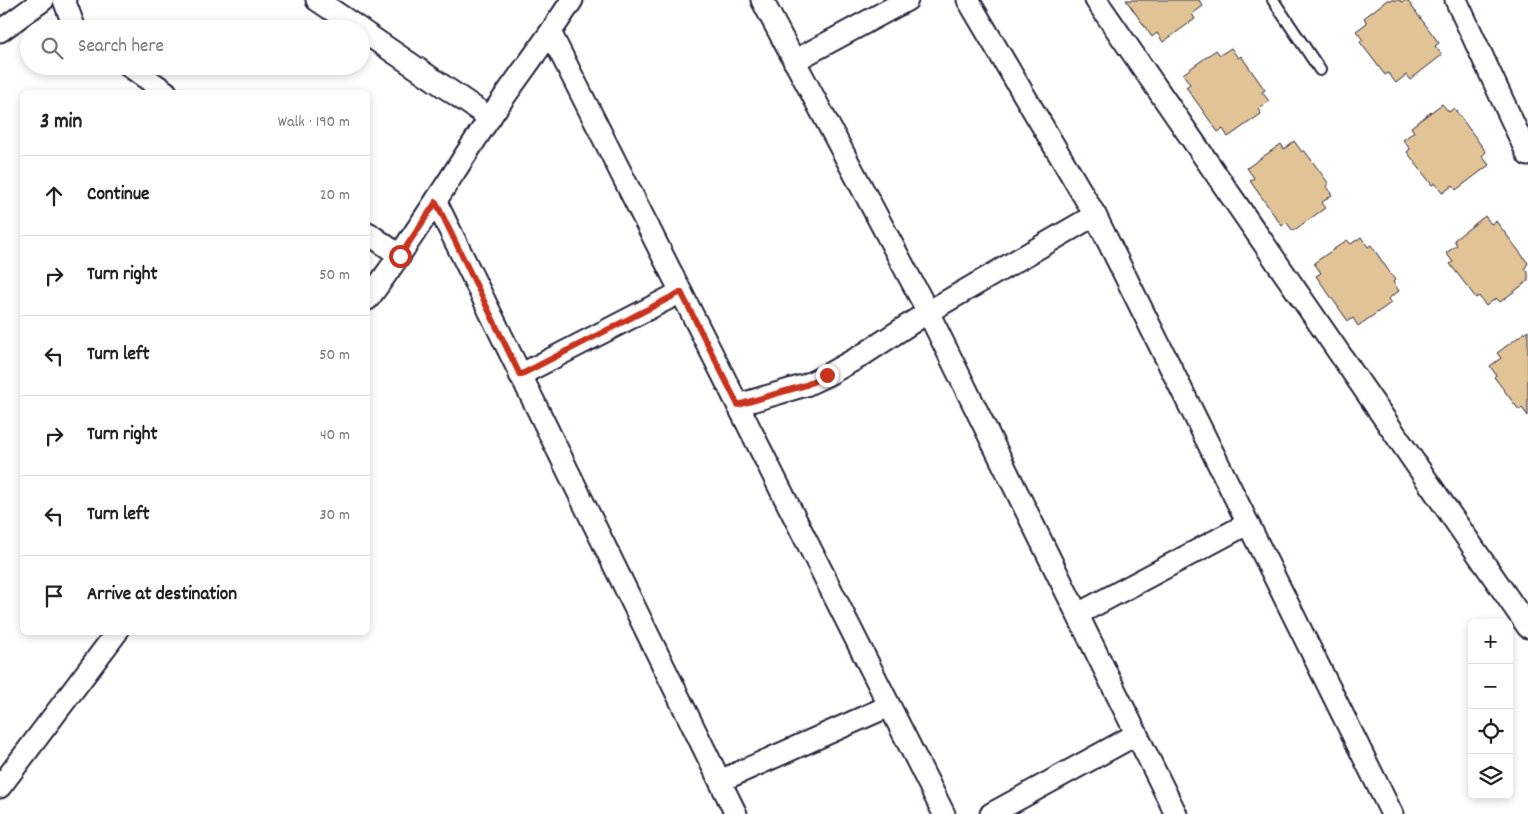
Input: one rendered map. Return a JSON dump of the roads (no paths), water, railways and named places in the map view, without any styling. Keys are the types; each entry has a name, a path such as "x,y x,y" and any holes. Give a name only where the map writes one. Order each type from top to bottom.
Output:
{"street":[{"path":"0,31 43,0"},
{"path":"64,0 72,20"},
{"path":"318,0 347,20"},
{"path":"370,296 400,256 490,118 551,34 572,0"},
{"path":"762,0 928,312 1176,814"},
{"path":"794,61 907,0"},
{"path":"968,0 1095,215 1392,814"},
{"path":"1096,0 1528,627"},
{"path":"1456,0 1528,156"},
{"path":"551,34 944,814"},
{"path":"370,36 490,118"},
{"path":"142,75 163,90"},
{"path":"436,202 736,814"},
{"path":"738,405 806,385 827,375 861,356 928,312 1095,215"},
{"path":"370,235 400,256"},
{"path":"520,375 681,292"},
{"path":"1078,614 1247,524"},
{"path":"0,787 115,635"},
{"path":"720,781 889,706"},
{"path":"991,814 1136,734"}],"lane":[{"path":"1273,0 1320,70"}]}
